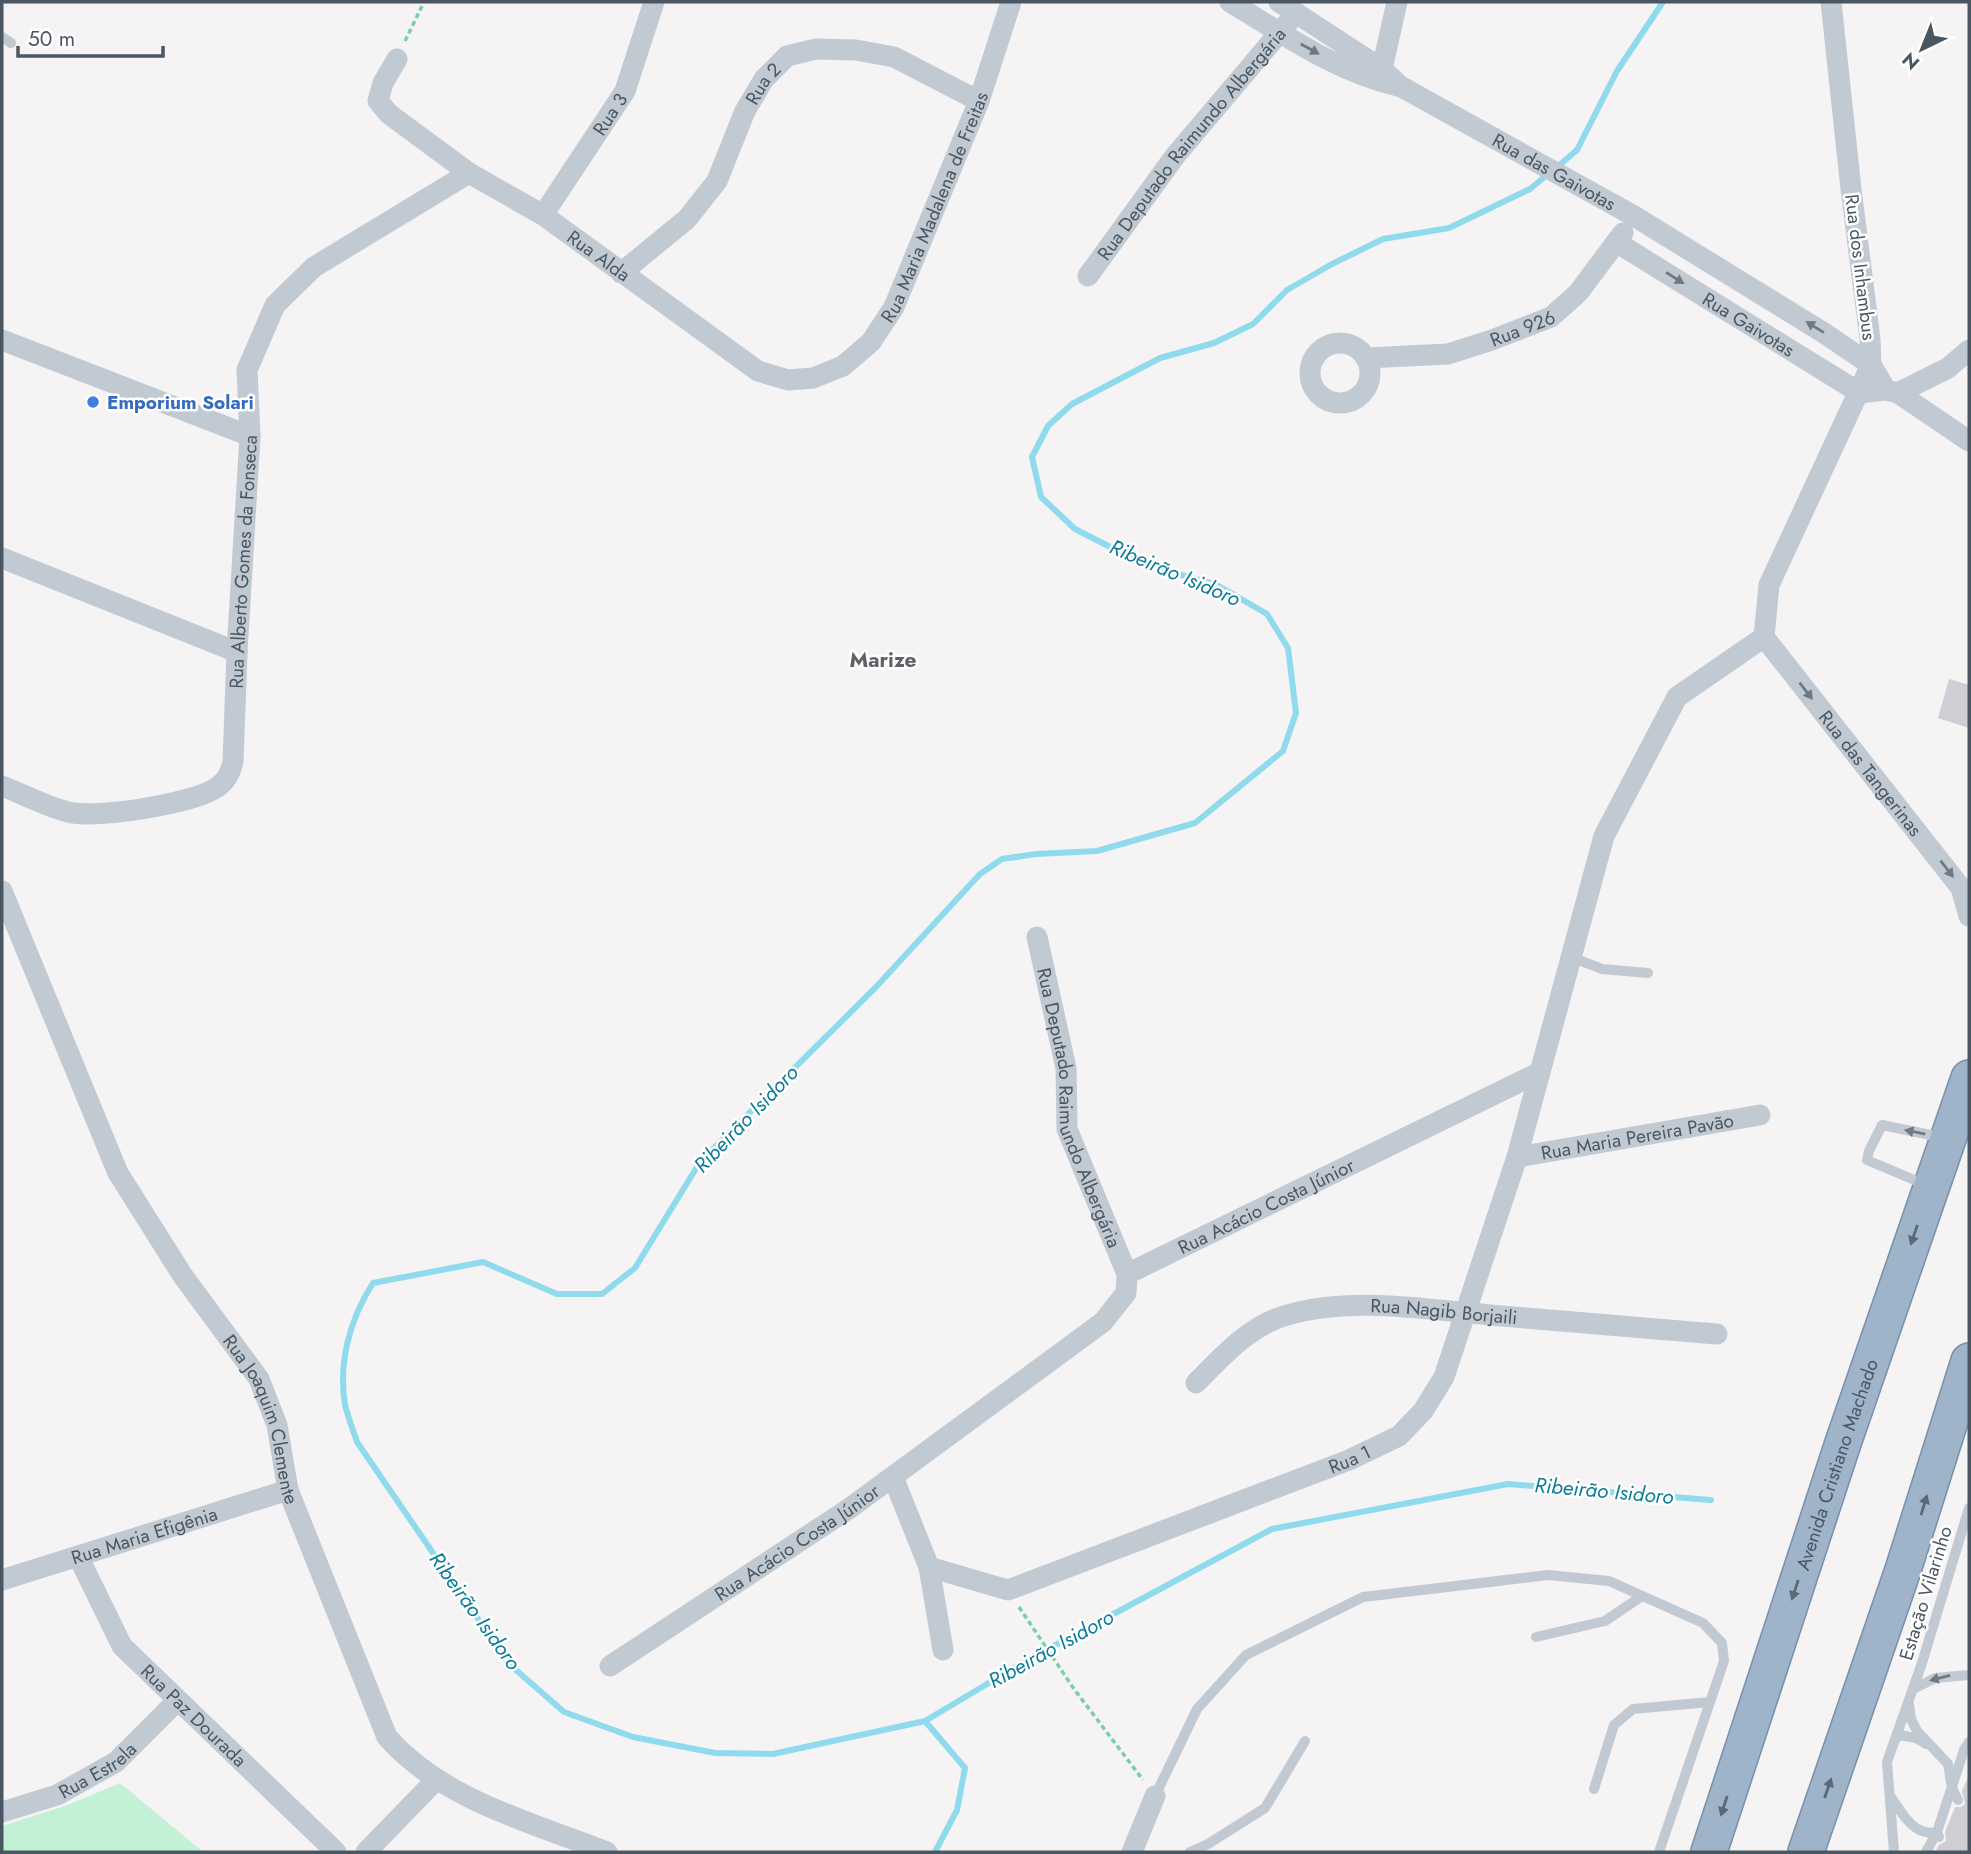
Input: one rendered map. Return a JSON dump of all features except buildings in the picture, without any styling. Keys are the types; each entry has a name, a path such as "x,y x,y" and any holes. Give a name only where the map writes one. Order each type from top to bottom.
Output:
{"highway":[{"name":"Avenida Cristiano Machado","path":"1709,1852 1843,1443 1969,1076"},
{"path":"1806,1852 1903,1570 1969,1361"}],"street":[{"name":"Rua 3","path":"543,215 625,91 654,2"},
{"name":"Rua Maria Madalena de Freitas","path":"813,378 843,366 871,342 894,307 979,100 1011,2"},
{"path":"1230,2 1343,67 1380,75"},
{"path":"1380,75 1397,2"},
{"name":"Rua dos Inhambus","path":"1764,637 1769,585 1871,365 1831,2"},
{"path":"1288,7 1380,75"},
{"name":"Rua Deputado Raimundo Albergária","path":"1088,276 1175,156 1279,31 1288,7"},
{"name":"Rua 2","path":"621,272 687,219 717,181 751,100 764,79 787,56 816,49 856,50 894,57 979,100"},
{"name":"Rua Alda","path":"397,59 383,83 378,101 389,114 470,173 543,215 758,371 788,380 813,378"},
{"name":"Rua das Gaivotas","path":"1380,75 1634,216"},
{"name":"Rua Alberto Gomes da Fonseca","path":"2,786 69,812 116,812 184,800 215,789 229,777 233,762 250,436 247,370 275,305 314,267 470,173"},
{"name":"Rua Gaivotas","path":"1634,216 1824,333 1871,365 1892,391 1969,441"},
{"name":"Rua 926","path":"1366,359 1448,354 1551,317 1578,293 1634,216"},
{"name":"Rua Gaivotas","path":"1616,242 1860,393"},
{"path":"2,340 250,436"},
{"path":"1860,393 1892,391 1948,368 1969,350"},
{"path":"2,558 237,652"},
{"path":"1540,1072 1604,836 1677,697 1764,637"},
{"name":"Rua das Tangerinas","path":"1764,637 1961,888 1969,916"},
{"name":"Rua Joaquim Clemente","path":"2,891 118,1173 183,1276 259,1378 277,1424 288,1490 387,1737 405,1757 436,1780 472,1800 607,1852"},
{"name":"Rua Deputado Raimundo Albergária","path":"1037,937 1066,1068 1067,1129 1127,1274"},
{"name":"Rua Acácio Costa Júnior","path":"610,1666 850,1508 1103,1322 1126,1293 1127,1274 1540,1072"},
{"name":"Rua 1","path":"929,1567 1008,1590 1362,1454 1399,1436 1423,1410 1444,1377 1517,1157 1540,1072"},
{"name":"Rua Maria Pereira Pavão","path":"1517,1157 1760,1115"},
{"name":"Rua Nagib Borjaili","path":"1196,1383 1255,1329 1283,1316 1321,1308 1379,1305 1717,1334"},
{"path":"893,1477 929,1567 943,1650"},
{"name":"Rua Maria Efigênia","path":"2,1580 288,1490"},
{"name":"Rua Paz Dourada","path":"79,1556 122,1646 336,1852"},
{"name":"Rua Estrela","path":"2,1812 57,1796 116,1762 177,1700"},
{"path":"366,1852 436,1780"},
{"path":"1132,1852 1155,1796"}],"lane":[{"path":"1571,957 1602,970 1648,973"},
{"path":"1931,1187 1867,1160 1869,1151 1882,1125 1948,1139"},
{"name":"Estação Vilarinho","path":"1894,1852 1887,1762 1922,1663 1969,1508"},
{"path":"1155,1796 1197,1709 1246,1655 1363,1597 1548,1575 1609,1581 1703,1623 1722,1643 1724,1661 1659,1852"},
{"path":"1536,1637 1605,1620 1642,1596"},
{"name":"Estação Vilarinho","path":"1913,1689 1936,1678 1969,1675"},
{"path":"1908,1701 1917,1731 1948,1763 1952,1788 1958,1800"},
{"path":"1594,1789 1614,1725 1633,1709 1710,1702"},
{"path":"1894,1741 1899,1735 1916,1738 1931,1747"},
{"path":"1190,1852 1208,1844 1265,1808 1305,1741"},
{"path":"1926,1852 1938,1836 1964,1750 1969,1742"},
{"path":"1890,1795 1912,1825 1938,1836"}],"path":[{"path":"397,59 424,2"},
{"path":"1017,1603 1074,1689 1155,1796"}],"green space":[{"path":"120,1783 202,1851 2,1852 2,1826 68,1805"}],"waterway":[{"name":"Ribeirão Isidoro","path":"1557,167 1577,150 1617,71 1663,2"},
{"name":"Ribeirão Isidoro","path":"1548,174 1530,189 1449,228 1383,239 1287,290 1253,324 1214,343 1160,358 1072,404 1048,426 1032,457 1041,497 1075,529 1124,554 1167,571 1217,585 1267,614 1288,648 1296,713 1283,751 1195,823 1097,851 1036,854 1002,859 980,874 876,987 700,1162 635,1268 602,1294 557,1294 483,1262 373,1283 352,1326 345,1357 343,1389 345,1405 357,1442 509,1664 564,1712 633,1737 715,1753 773,1754 925,1721 1024,1662 1272,1529 1508,1484 1711,1500"},
{"path":"925,1721 965,1768 957,1810 935,1852"}],"place":[{"name":"Emporium Solari","path":"93,402"}],"district":[{"name":"Marize","path":"883,660"}]}
